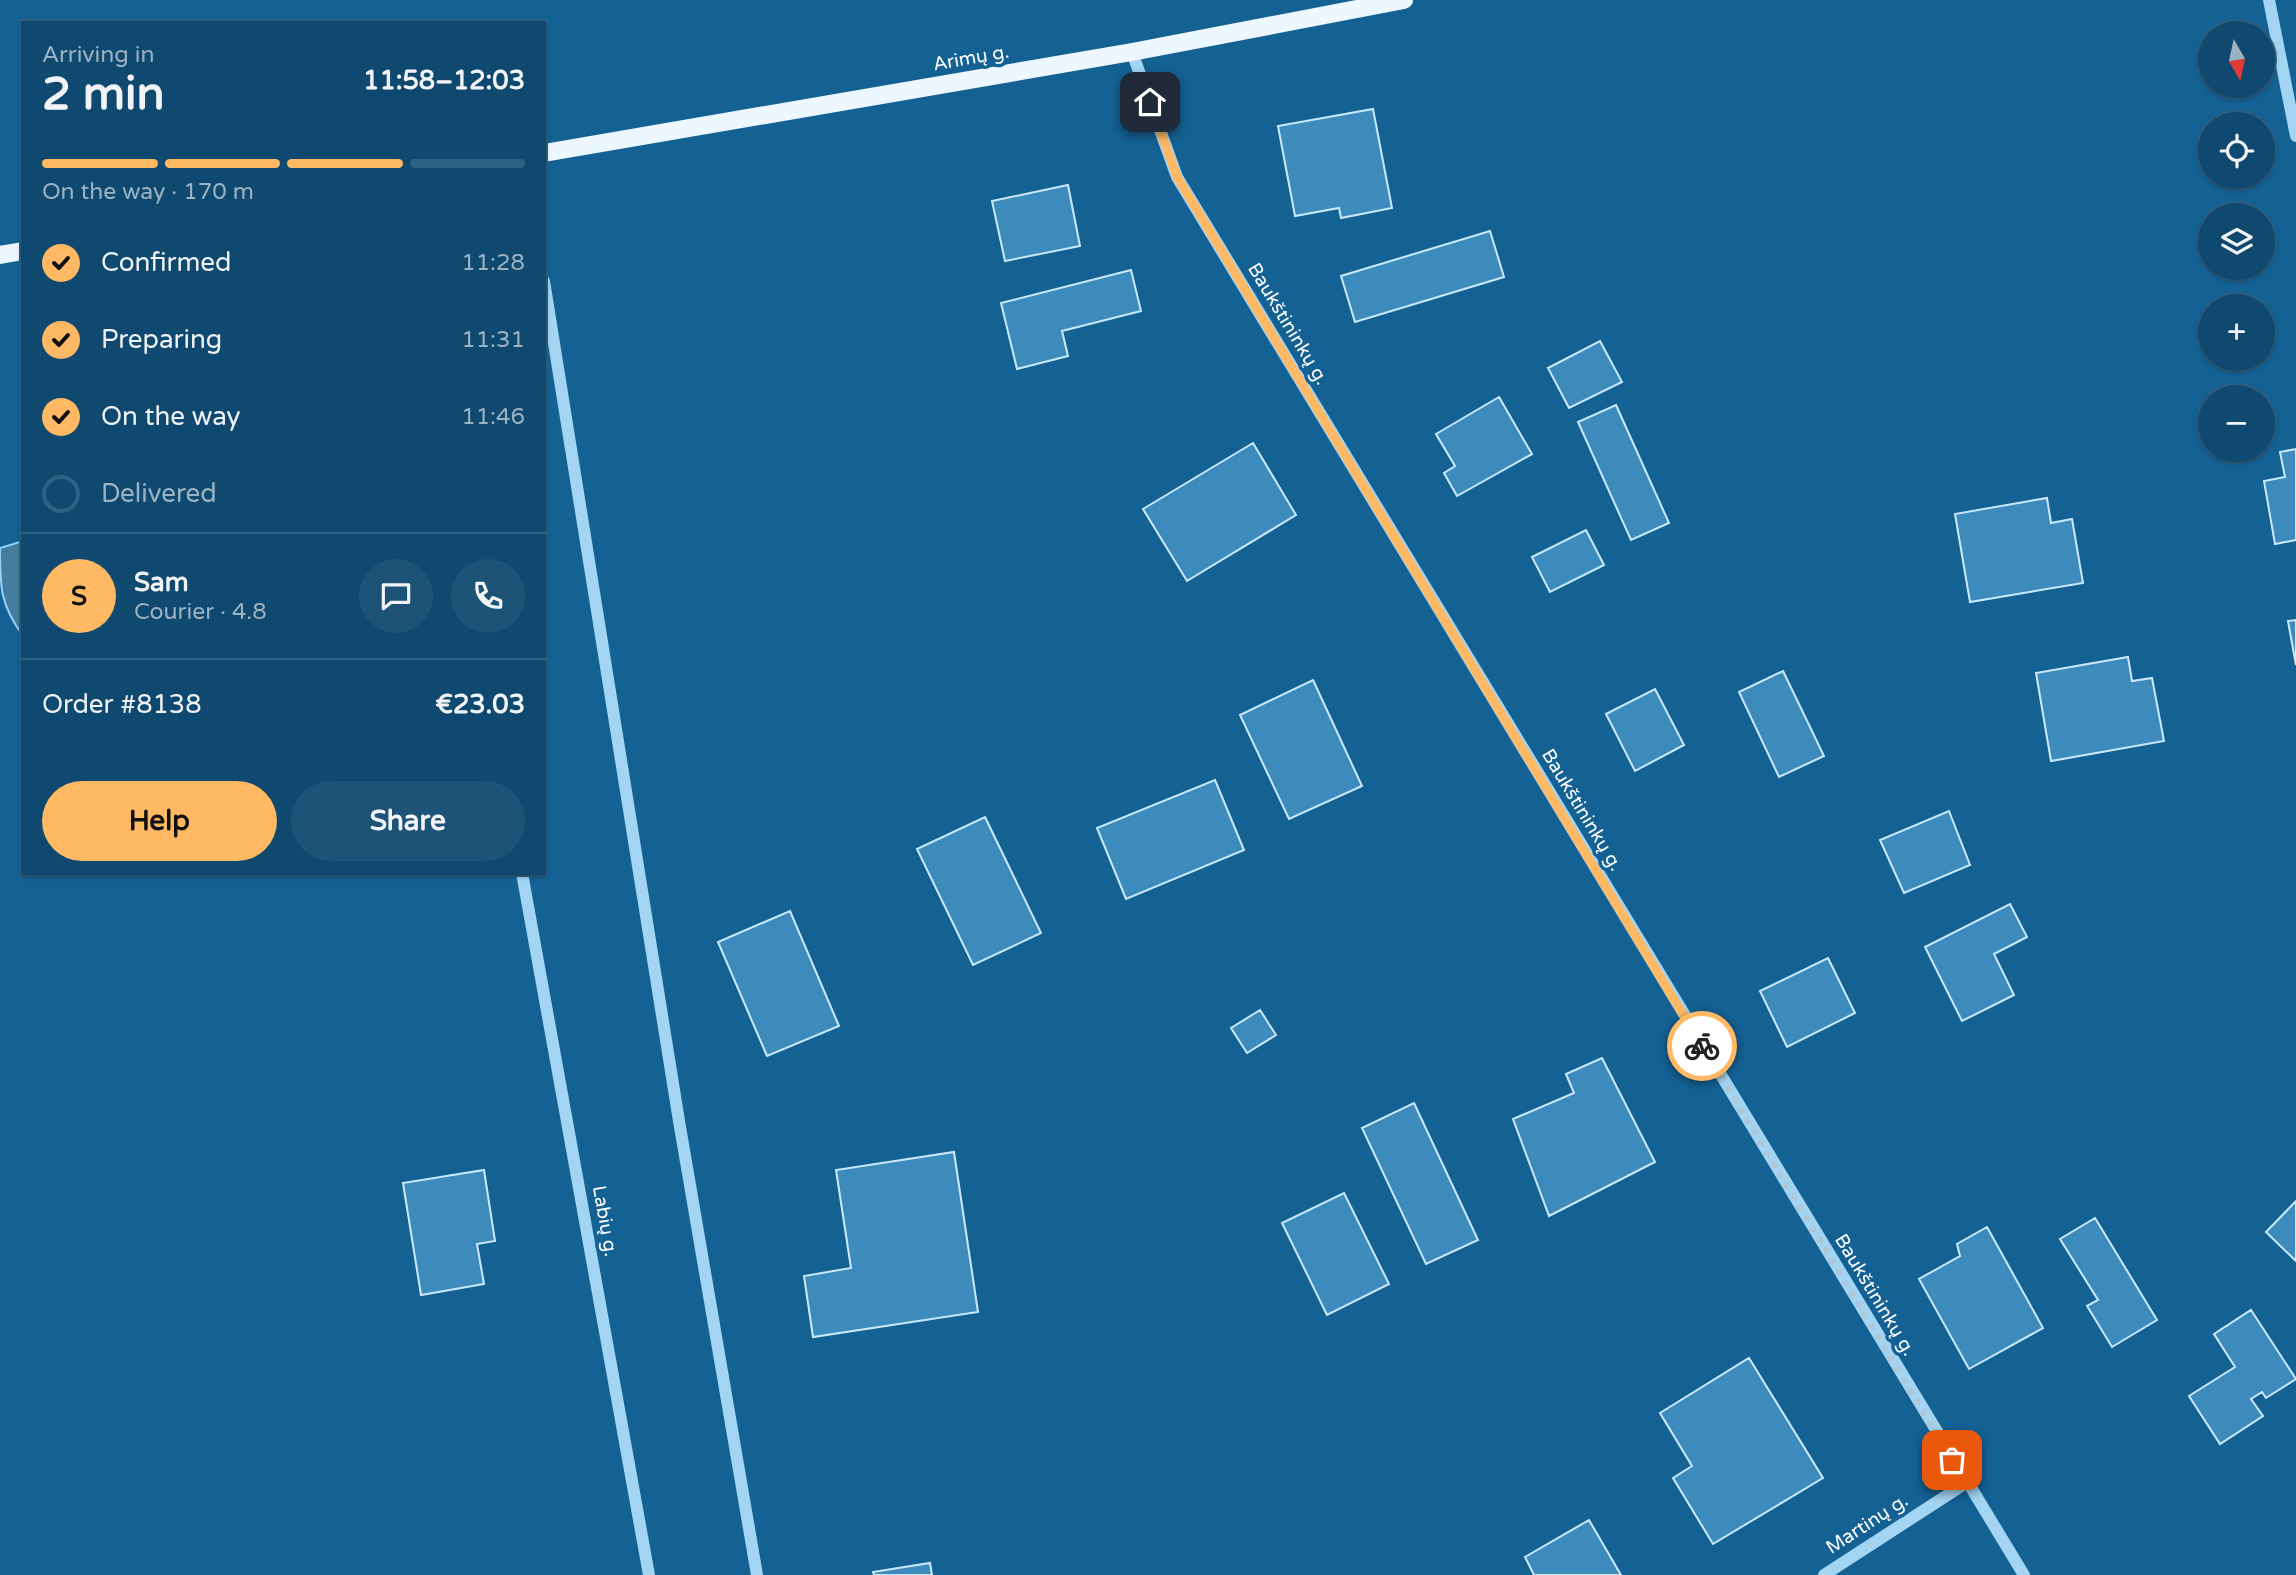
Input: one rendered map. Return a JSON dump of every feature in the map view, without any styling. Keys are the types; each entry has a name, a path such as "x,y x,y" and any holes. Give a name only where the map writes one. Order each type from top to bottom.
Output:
{"main road":[{"name":"Arimų g.","path":"546,153 1132,52 1405,0"},
{"path":"0,255 21,251"}],"street":[{"path":"2269,0 2296,136"},
{"name":"Baukštininkų g.","path":"1132,52 1177,177 2024,1575"},
{"path":"546,293 677,1107 757,1575"},
{"name":"Labių g.","path":"522,875 649,1575"},
{"name":"Martinų g.","path":"1824,1575 1966,1483"}],"water":[{"path":"21,542 21,633 3,595 0,548"}],"building":[{"path":"1373,109 1392,208 1341,218 1339,208 1295,216 1278,126"},
{"path":"1068,185 1080,246 1005,261 992,201"},
{"path":"1490,231 1504,277 1355,322 1341,276"},
{"path":"1131,270 1141,311 1062,331 1068,356 1017,369 1001,303"},
{"path":"1600,341 1622,382 1569,408 1548,368"},
{"path":"1499,397 1532,454 1457,496 1444,473 1455,466 1436,434"},
{"path":"1616,405 1669,523 1631,540 1578,422"},
{"path":"1253,443 1296,515 1187,581 1143,509"},
{"path":"2296,449 2296,540 2275,544 2264,481 2285,477 2280,452"},
{"path":"2047,498 2051,523 2072,519 2083,583 1970,602 1955,514"},
{"path":"1586,530 1604,565 1550,592 1532,557"},
{"path":"2296,620 2296,665 2288,621"},
{"path":"2128,657 2132,681 2152,678 2164,741 2051,761 2036,673"},
{"path":"1783,671 1824,756 1779,777 1739,692"},
{"path":"1313,680 1362,786 1289,819 1240,715"},
{"path":"1655,689 1684,745 1635,771 1606,714"},
{"path":"1215,780 1244,850 1126,899 1097,828"},
{"path":"1949,811 1970,865 1904,893 1880,840"},
{"path":"985,817 1041,933 973,965 917,849"},
{"path":"2010,904 2027,937 1994,954 2014,995 1962,1021 1925,947"},
{"path":"790,911 839,1026 767,1056 718,942"},
{"path":"1828,958 1855,1013 1787,1047 1760,991"},
{"path":"1260,1010 1276,1035 1247,1053 1231,1028"},
{"path":"1602,1058 1655,1162 1549,1216 1513,1119 1574,1093 1566,1074"},
{"path":"1414,1103 1478,1240 1426,1264 1362,1128"},
{"path":"954,1152 978,1312 813,1337 804,1276 851,1268 836,1170"},
{"path":"484,1170 495,1241 477,1244 484,1284 421,1295 403,1183"},
{"path":"1344,1193 1389,1284 1327,1315 1282,1223"},
{"path":"2296,1201 2296,1261 2266,1232"},
{"path":"2095,1218 2157,1320 2112,1347 2087,1306 2098,1300 2060,1239"},
{"path":"1987,1227 2043,1328 1969,1369 1919,1279 1960,1256 1957,1244"},
{"path":"2251,1310 2296,1379 2266,1398 2262,1392 2251,1399 2263,1416 2220,1444 2189,1396 2235,1367 2214,1334"},
{"path":"1749,1358 1823,1478 1713,1544 1673,1478 1692,1466 1660,1413"},
{"path":"1589,1520 1621,1575 1534,1575 1525,1557"},
{"path":"930,1563 932,1575 874,1575 873,1572"}],"way so far":[{"path":"1702,1046 1952,1460"}],"route":[{"path":"1150,102 1177,177 1702,1046"}]}
